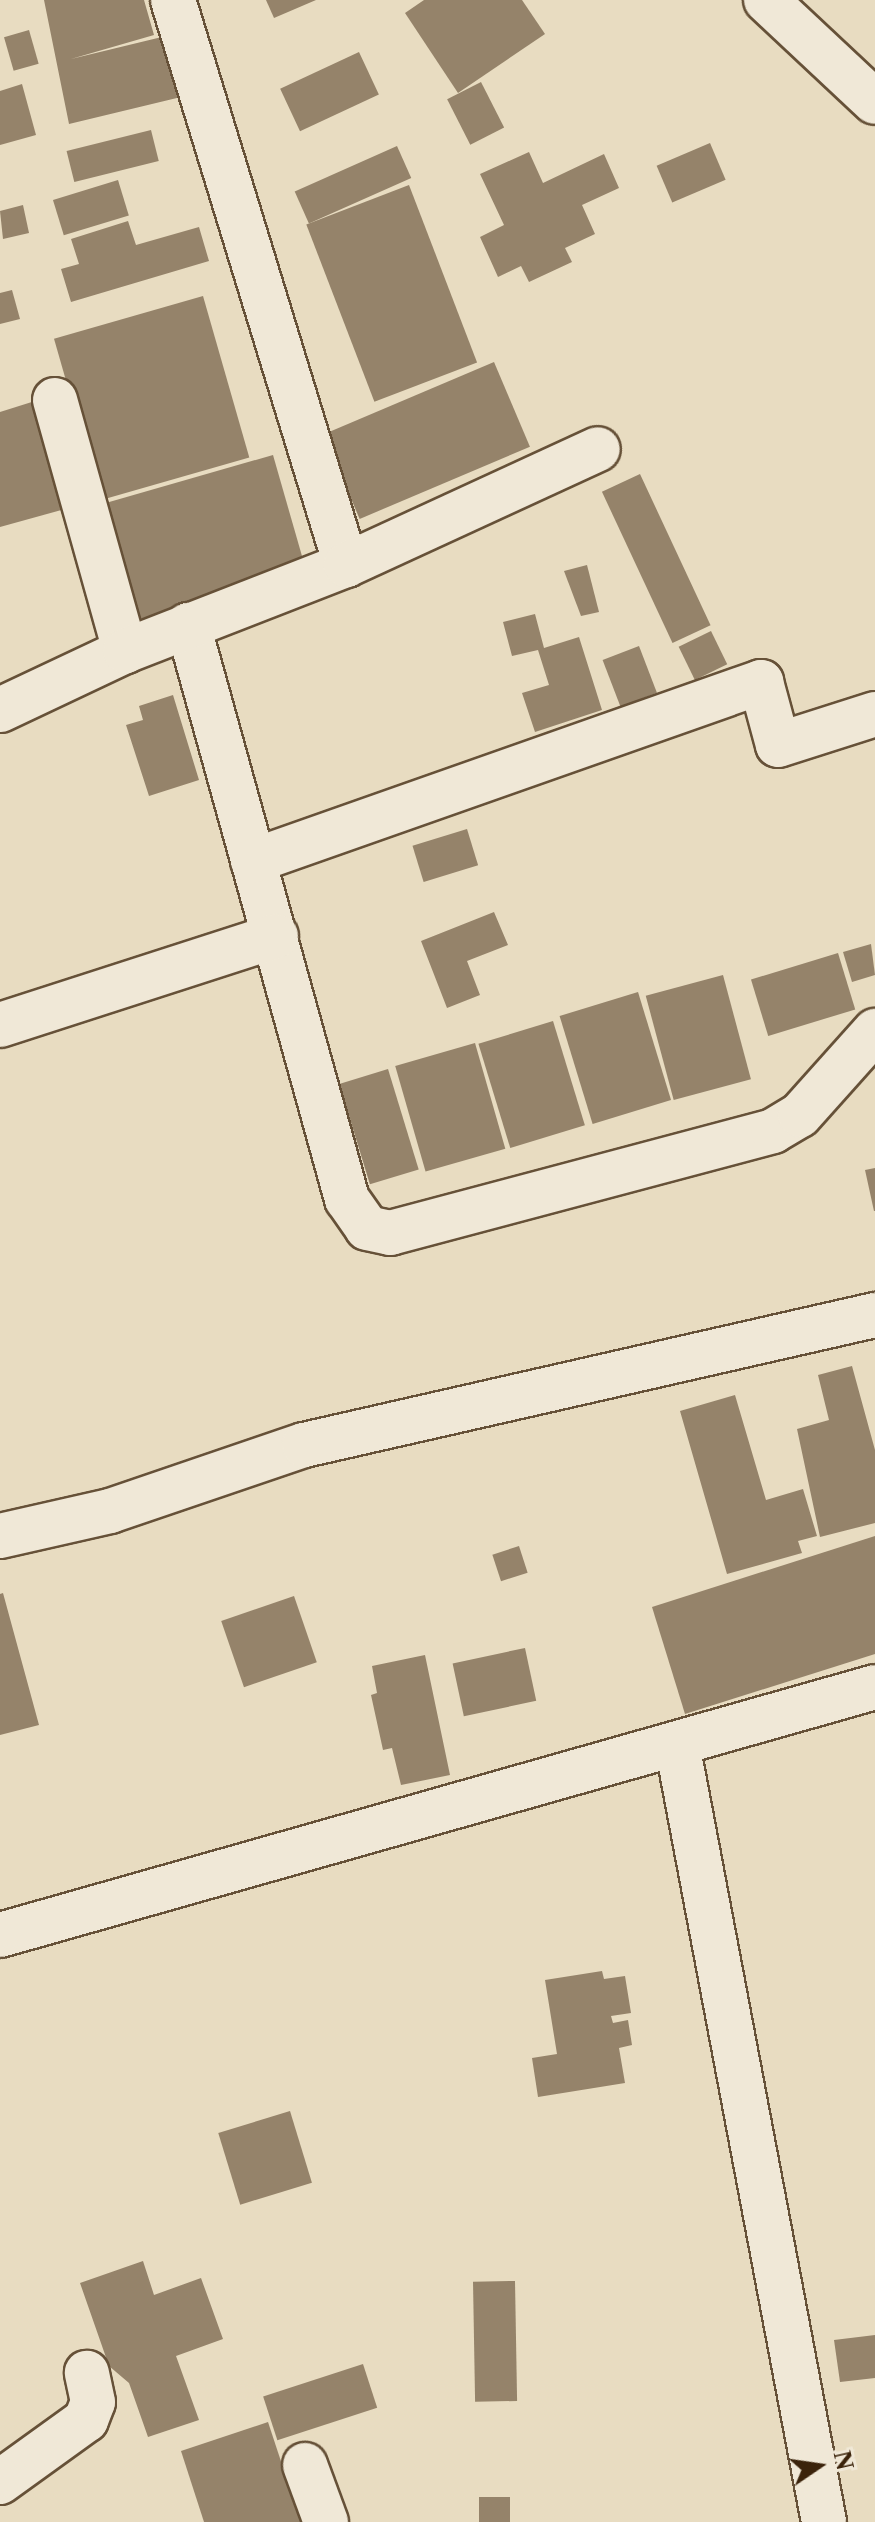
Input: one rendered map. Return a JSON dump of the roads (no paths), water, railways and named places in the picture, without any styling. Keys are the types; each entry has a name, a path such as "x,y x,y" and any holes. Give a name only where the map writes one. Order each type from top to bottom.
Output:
{"street":[{"path":"173,0 346,565"},
{"path":"766,0 875,102"},
{"path":"55,400 125,651"},
{"path":"0,710 125,651 346,565 598,449"},
{"path":"188,625 347,1199 376,1232 773,1131 800,1115 875,1031"},
{"path":"253,861 761,682 778,745 875,714"},
{"path":"0,1025 276,936"},
{"path":"0,1536 110,1511 304,1445 875,1315"},
{"path":"0,1935 875,1687"},
{"path":"677,1744 824,2522"},
{"path":"0,2482 86,2420 93,2402 87,2373"},
{"path":"305,2465 326,2522"}]}
